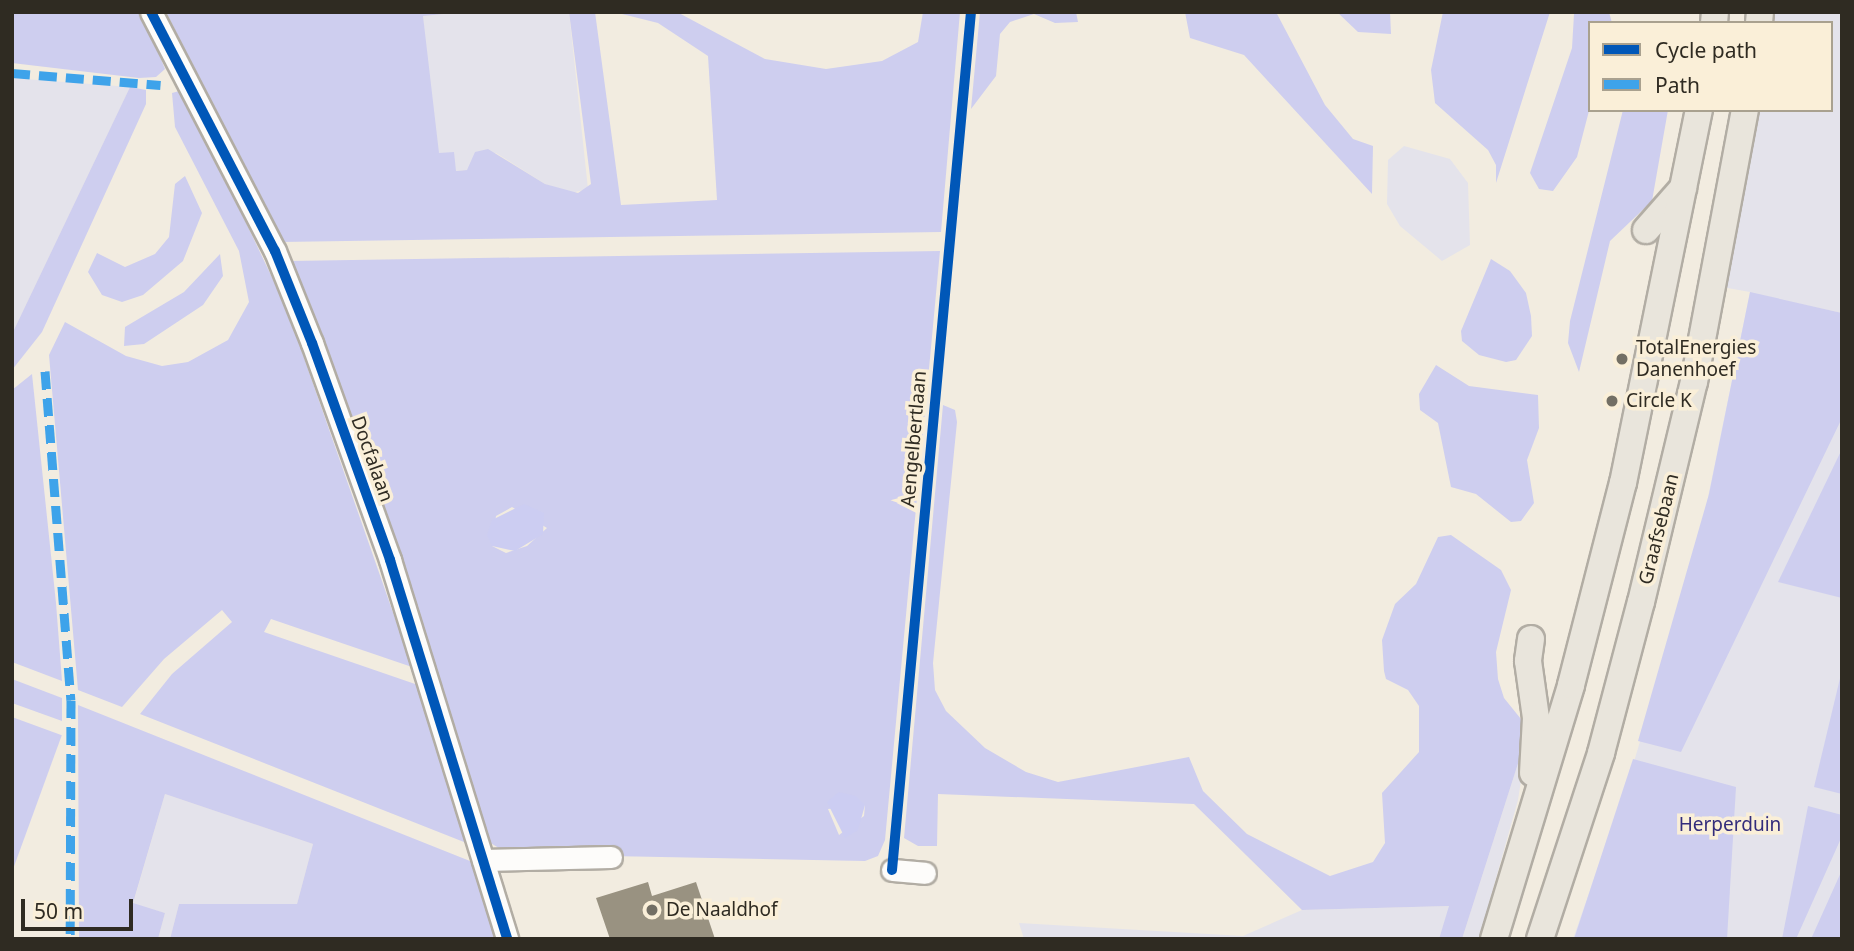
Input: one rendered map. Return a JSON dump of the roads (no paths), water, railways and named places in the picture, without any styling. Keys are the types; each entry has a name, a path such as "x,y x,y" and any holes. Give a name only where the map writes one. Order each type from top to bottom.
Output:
{"main road":[{"path":"1494,939 1523,851 1623,483 1688,181 1699,112"},
{"name":"Graafsebaan","path":"1540,939 1601,753 1642,602 1694,382 1745,112"},
{"path":"1646,230 1688,181"},
{"path":"1523,851 1536,748 1531,639"}],"street":[{"name":"Docfalaan","path":"151,12 275,251 312,343 390,560 507,939"},
{"path":"483,860 611,857"},
{"path":"891,870 925,873"}],"place":[{"name":"TotalEnergies Danenhoef","path":"1622,359"},
{"name":"Circle K","path":"1612,401"},
{"name":"De Naaldhof","path":"652,910"}],"park label":[{"name":"Herperduin","path":"1730,825"}]}
